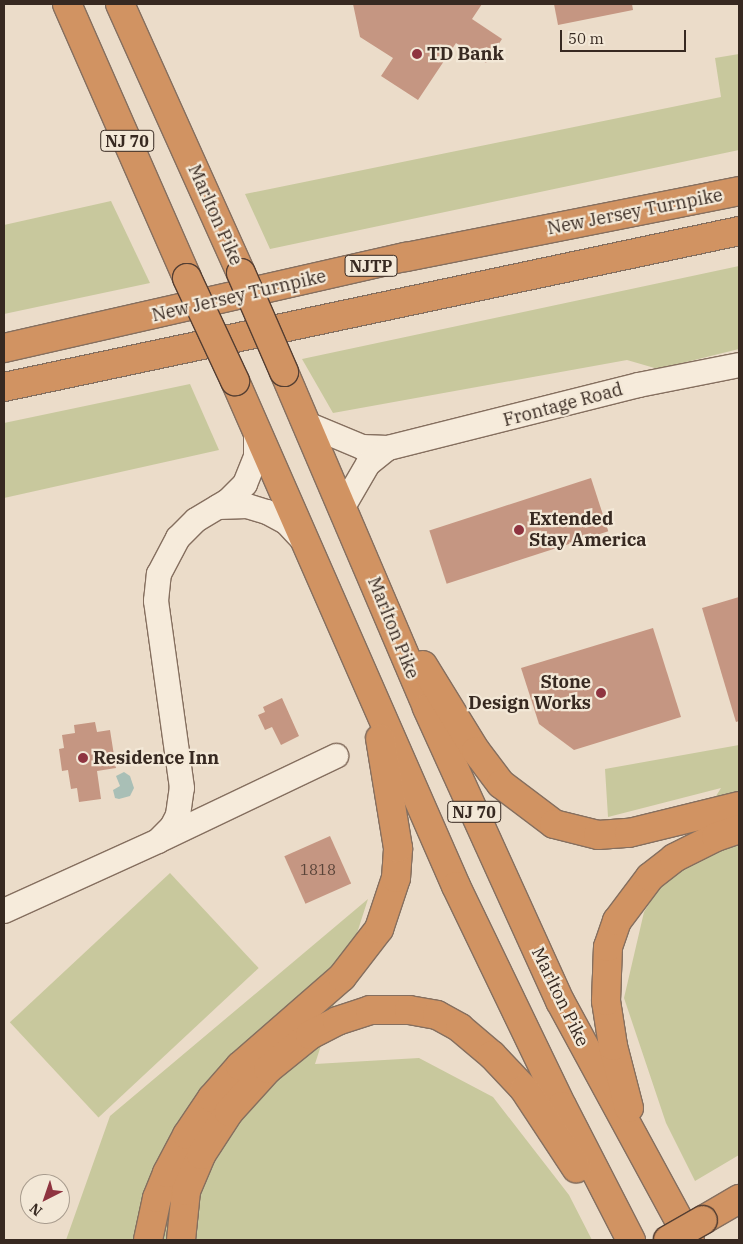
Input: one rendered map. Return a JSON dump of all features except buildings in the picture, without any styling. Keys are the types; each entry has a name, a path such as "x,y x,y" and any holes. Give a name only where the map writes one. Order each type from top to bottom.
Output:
{"highway":[{"name":"NJ 70","path":"67,4 187,278 256,427 456,886 617,1216 631,1240"},
{"name":"Marlton Pike","path":"122,6 343,507 427,708 560,1001 640,1150 697,1230"},
{"name":"New Jersey Turnpike","path":"4,348 406,257 739,192"},
{"name":"NJTP","path":"4,387 739,231"},
{"path":"382,599 476,751 496,777 516,797 554,824 598,835 629,833 739,806"},
{"path":"148,1240 157,1198 167,1173 187,1134 212,1098 240,1066 342,977 362,954 383,921 396,878 398,848 372,692"},
{"path":"640,1150 613,1046 606,1001 608,947 617,921 650,877 700,844 739,829"},
{"path":"181,1240 186,1191 201,1155 229,1112 268,1069 310,1035 370,1010 408,1010 437,1015 467,1033 492,1055 524,1089 578,1171 617,1216"},
{"path":"668,1240 697,1230 739,1199"}],"street":[{"name":"Frontage Road","path":"306,424 362,447 388,448 639,384 739,365"},
{"path":"158,841 178,815 182,788 156,601 159,574 178,538 196,520 238,493 251,474 257,451 256,427"},
{"name":"Frontage Road","path":"343,507 368,464 388,448"},
{"path":"218,507 247,506 267,512 291,527 309,549"},
{"path":"4,911 158,841 336,756"}],"green space":[{"path":"739,54 739,150 270,249 245,194 721,97 715,58"},
{"path":"111,201 150,283 4,314 4,225"},
{"path":"739,266 739,349 658,369 627,360 333,413 302,359"},
{"path":"190,384 219,450 4,498 4,423"},
{"path":"739,745 739,1155 695,1181 666,1123 624,998 644,912 721,788 608,817 605,769"},
{"path":"170,873 259,968 98,1117 10,1022"},
{"path":"368,899 315,1064 419,1058 493,1097 569,1195 592,1240 66,1240 110,1116"}],"shaded area":[{"path":"124,772 130,776 134,788 130,796 119,799 115,798 113,790 120,786 116,776"}],"place":[{"name":"TD Bank","path":"417,54"},
{"name":"Extended Stay America","path":"519,530"},
{"name":"Stone Design Works","path":"601,693"},
{"name":"Residence Inn","path":"83,758"}]}
